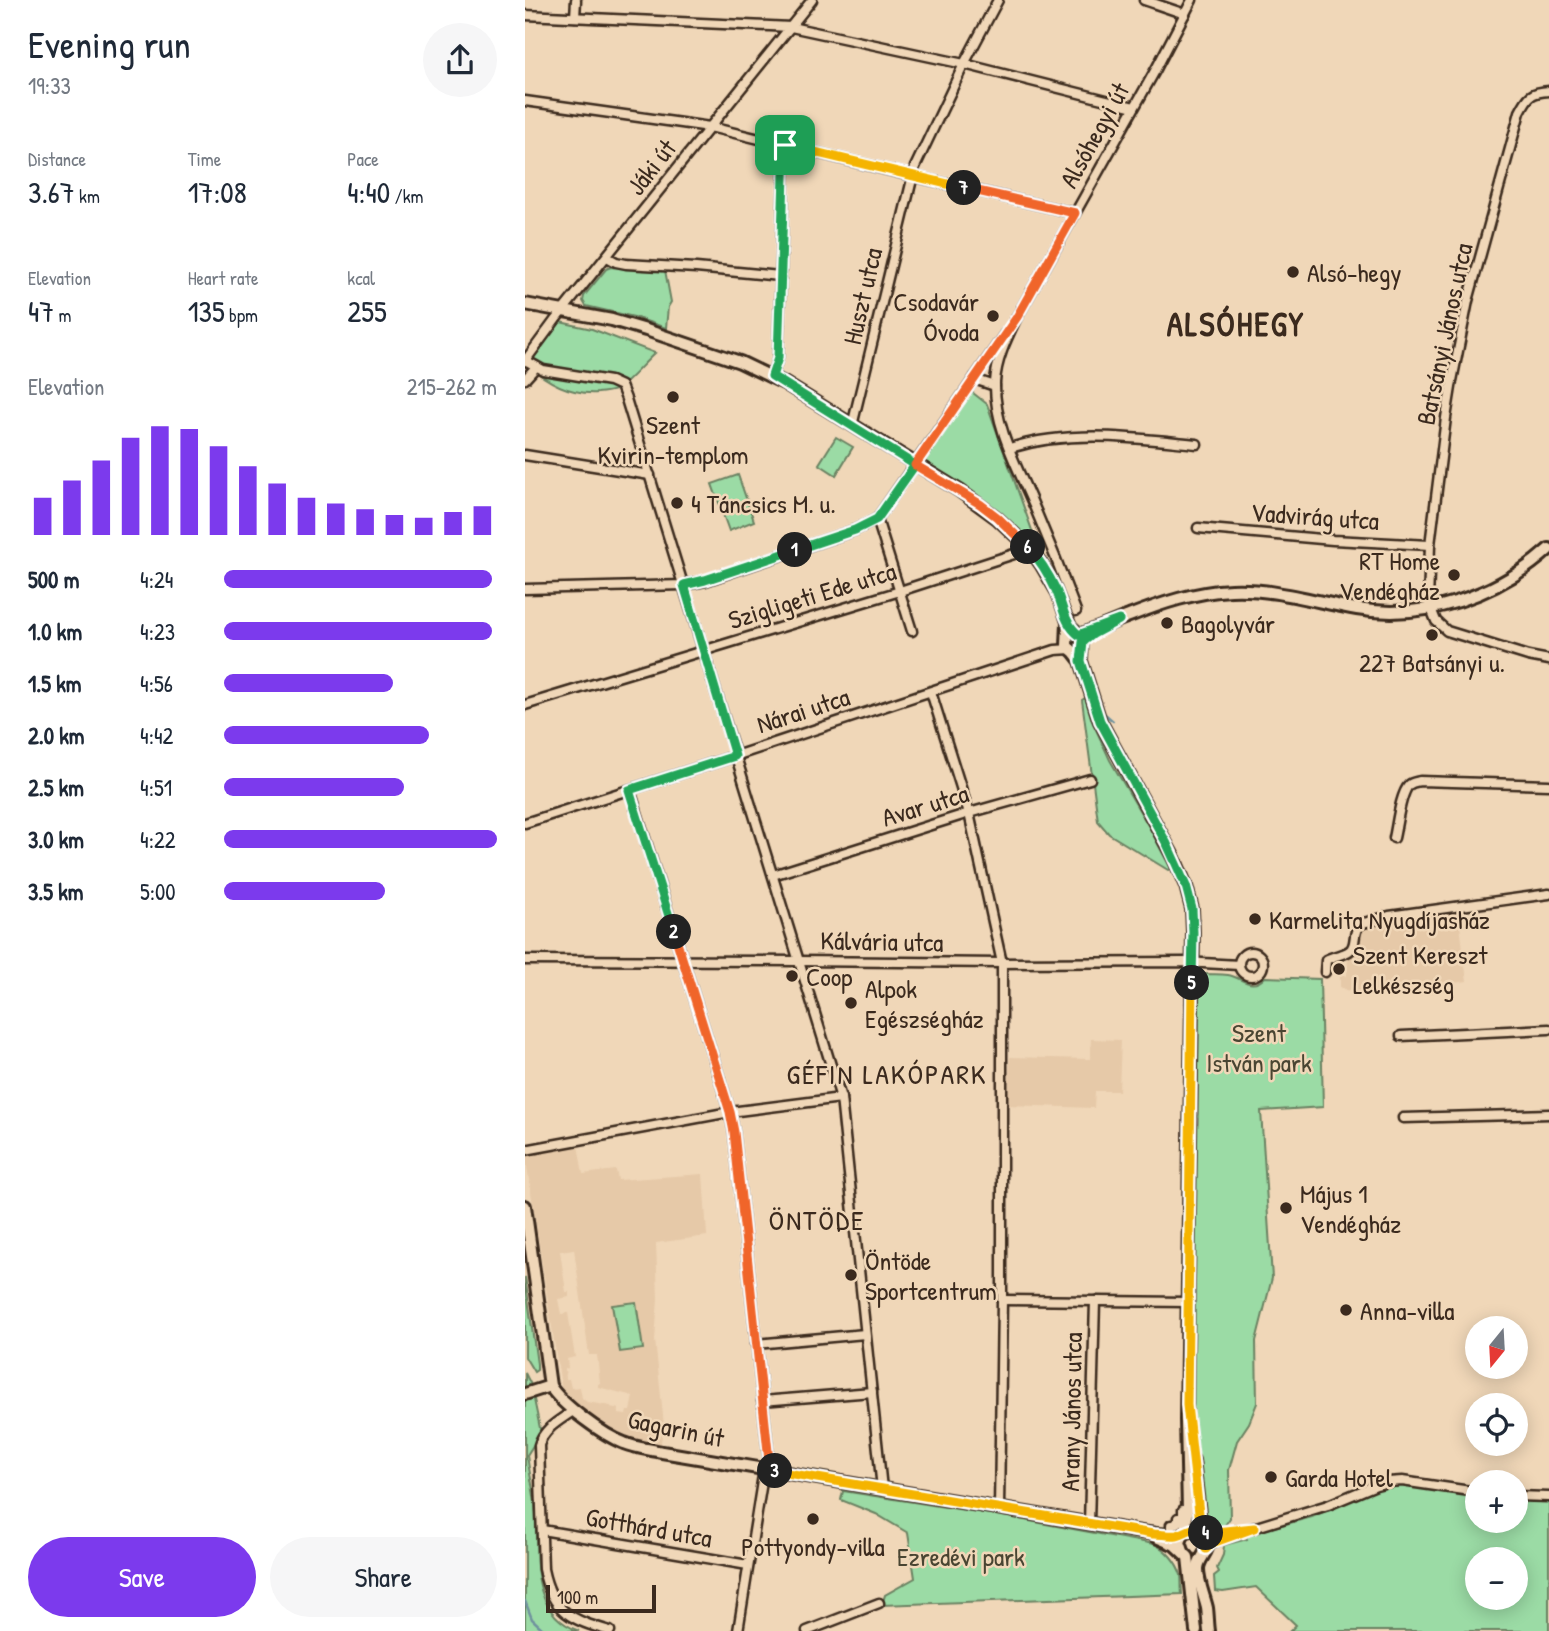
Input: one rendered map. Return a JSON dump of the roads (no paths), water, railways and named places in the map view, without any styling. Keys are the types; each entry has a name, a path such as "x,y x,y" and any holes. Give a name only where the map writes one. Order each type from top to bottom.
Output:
{"street":[{"path":"575,17 576,0"},
{"name":"Jáki út","path":"525,360 812,0"},
{"name":"Huszt utca","path":"852,426 912,176 964,64 998,0"},
{"path":"1144,0 1185,13"},
{"name":"Alsóhegyi út","path":"1076,611 998,413 995,386 1000,358 1017,317 1192,0"},
{"path":"525,15 791,27 964,64 1134,107"},
{"name":"Batsányi János utca","path":"1430,608 1430,545 1446,418 1468,301 1520,112 1529,96 1549,90"},
{"path":"525,101 710,127 1075,213"},
{"path":"772,376 778,358 785,145"},
{"path":"607,257 626,264 780,276"},
{"path":"525,304 612,320 740,362 772,376 980,504 1031,550 1058,593 1100,721 1171,851 1186,886 1193,921 1188,1510 1180,1542 1189,1561 1196,1631"},
{"path":"525,589 684,585 715,578 855,530 877,519 1017,317"},
{"path":"525,360 535,368 543,370 610,381 621,386 626,398 841,1097 882,1489"},
{"path":"525,379 535,368"},
{"path":"975,377 995,386"},
{"path":"1010,448 1034,441 1094,436 1197,444"},
{"path":"525,455 650,475"},
{"path":"877,519 912,631"},
{"name":"Vadvirág utca","path":"1198,528 1333,540 1430,545"},
{"name":"Nárai utca","path":"525,823 1055,650 1119,620 1175,599 1241,589 1379,612 1410,612 1451,604 1488,589 1525,568 1549,549"},
{"name":"Szigligeti Ede utca","path":"525,705 1031,550"},
{"path":"1430,608 1436,621 1447,631 1549,660"},
{"path":"930,692 969,813 1002,963 999,1508"},
{"name":"Avar utca","path":"773,875 969,813 1090,779"},
{"path":"1394,838 1404,795 1413,782 1549,785"},
{"path":"629,790 734,1132 767,1469 738,1631"},
{"path":"1325,972 1326,960 1352,950 1354,933 1360,923 1389,916 1549,894"},
{"name":"Kálvária utca","path":"525,960 1239,965"},
{"path":"1401,1036 1549,1028"},
{"path":"525,1150 730,1112 841,1097"},
{"path":"1403,1118 1549,1114"},
{"path":"525,1206 528,1249 550,1386 526,1394"},
{"path":"1002,1300 1188,1302"},
{"name":"Arany János utca","path":"1089,1524 1095,1301"},
{"path":"756,1344 865,1334"},
{"name":"Gagarin út","path":"550,1386 573,1411 614,1439 633,1446 1141,1532 1173,1535 1184,1534 1193,1529 1202,1532"},
{"path":"762,1401 871,1392"},
{"path":"1187,1405 1198,1509 1202,1532 1207,1539 1198,1569 1209,1631"},
{"path":"573,1411 546,1430 539,1446 543,1569 549,1589 560,1608 575,1619 610,1631"},
{"path":"1171,1531 1171,1525 1178,1522 1178,1518 1183,1518 1187,1465"},
{"path":"1184,1553 1195,1557 1212,1543 1388,1482 1402,1481 1465,1490"},
{"path":"1528,1496 1549,1497"},
{"path":"1202,1532 1217,1533 1254,1528"},
{"name":"Gotthárd utca","path":"543,1530 748,1565"},
{"name":"Gagarin út","path":"1141,1532 1172,1543 1184,1553"},
{"path":"807,1631 879,1603"}],"waterway":[{"path":"1096,690 1099,701"},
{"path":"1101,708 1108,724"},
{"path":"1105,714 1113,721"},
{"path":"525,1601 532,1619 545,1631"}],"place":[{"name":"Alsó-hegy","path":"1293,272"},
{"name":"Csodavár Óvoda","path":"993,316"},
{"name":"Szent Kvirin-templom","path":"673,397"},
{"name":"4 Táncsics M. u.","path":"677,503"},
{"name":"RT Home Vendégház","path":"1454,575"},
{"name":"Bagolyvár","path":"1167,623"},
{"name":"227 Batsányi u.","path":"1432,635"},
{"name":"Karmelita Nyugdíjasház","path":"1255,919"},
{"name":"Szent Kereszt Lelkészség","path":"1339,969"},
{"name":"Coop","path":"792,976"},
{"name":"Alpok Egészségház","path":"851,1003"},
{"name":"Május 1 Vendégház","path":"1286,1208"},
{"name":"Öntöde Sportcentrum","path":"851,1275"},
{"name":"Anna-villa","path":"1346,1310"},
{"name":"Garda Hotel","path":"1271,1477"},
{"name":"Pottyondy-villa","path":"813,1519"}],"district":[{"name":"ALSÓHEGY","path":"1236,324"},
{"name":"GÉFIN LAKÓPARK","path":"887,1074"},
{"name":"ÖNTÖDE","path":"817,1220"}],"park label":[{"name":"Szent István park","path":"1259,1047"},
{"name":"Ezredévi park","path":"961,1556"}]}
